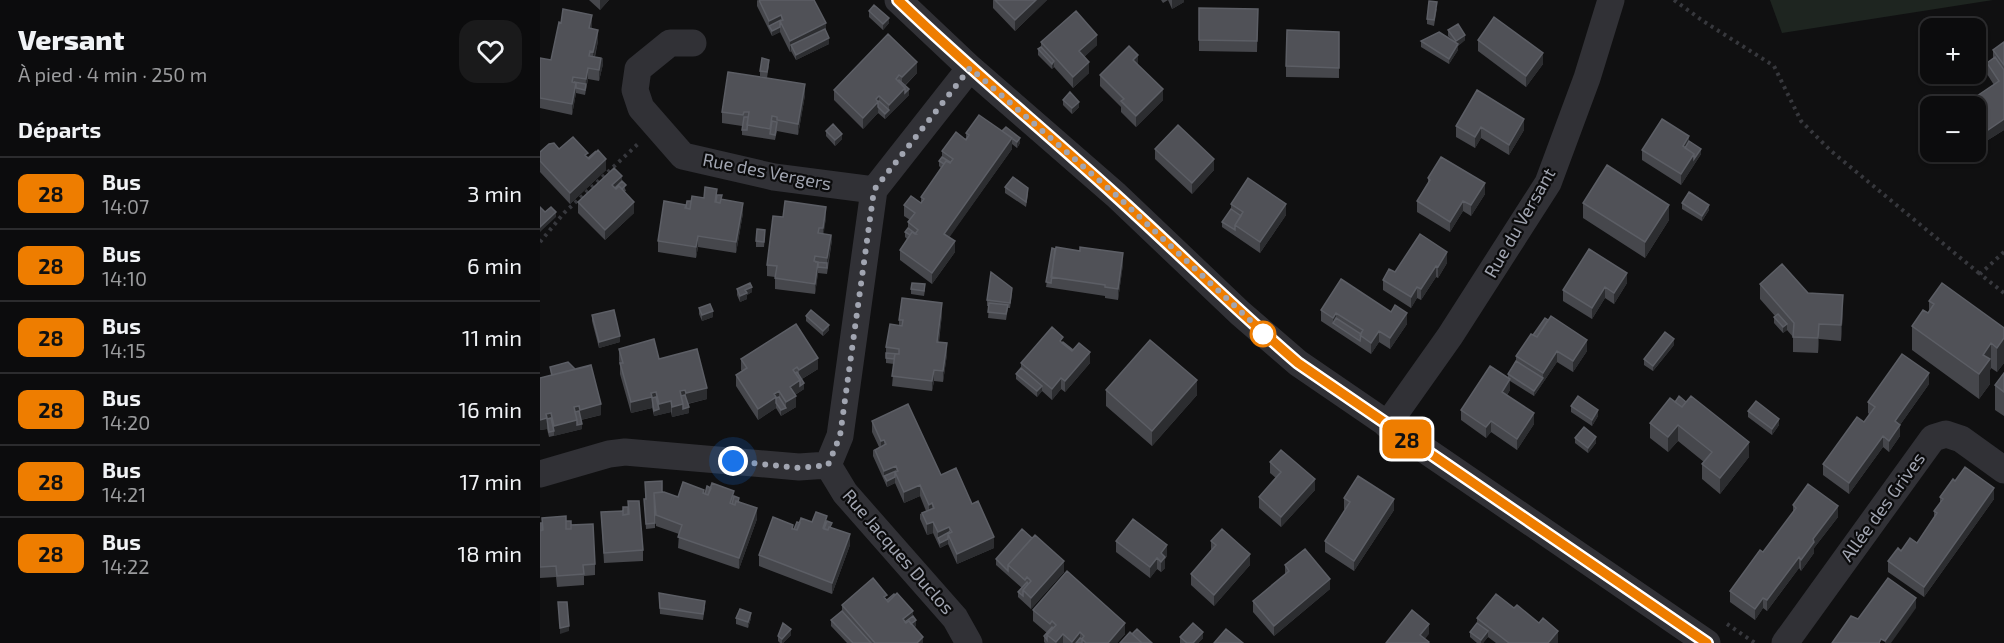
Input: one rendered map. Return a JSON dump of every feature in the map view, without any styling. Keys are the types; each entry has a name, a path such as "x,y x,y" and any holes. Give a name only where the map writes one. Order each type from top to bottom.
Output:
{"street":[{"path":"898,0 970,68 1116,195 1239,313 1298,363 1707,643"},
{"name":"Rue du Versant","path":"1387,425 1450,336 1548,183 1587,78 1611,0"},
{"name":"Rue des Vergers","path":"693,43 670,43 638,69 635,90 641,108 683,156 774,177 874,190"},
{"path":"540,474 609,454 625,452 799,468 828,465 840,436 874,190 970,68"},
{"name":"Allée des Grives","path":"1785,643 1933,438 1946,434 1961,439 2004,470"},
{"name":"Rue Jacques Duclos","path":"828,465 845,493 956,618 969,643"}],"path":[{"path":"1674,0 1774,66 1802,121 1831,151 2004,293"},
{"path":"540,242 564,213 640,142 667,136"},
{"path":"1980,274 2004,252"}],"shaded area":[{"path":"1770,0 1993,0 1782,33"}],"building":[{"path":"759,0 814,0 826,23 790,41 780,21 783,20 781,15 769,21"},
{"path":"995,0 1036,0 1015,20"},
{"path":"1429,1 1437,2 1434,20 1427,19"},
{"path":"874,5 889,18 883,24 869,11"},
{"path":"1199,8 1258,9 1257,41 1199,40"},
{"path":"563,9 592,15 589,28 598,30 593,52 590,51 589,56 601,58 599,70 588,68 586,79 573,77 572,82 576,83 572,104 540,98 540,58 551,60"},
{"path":"1076,11 1097,35 1079,51 1089,62 1073,77 1041,42"},
{"path":"1494,17 1543,53 1526,76 1478,40"},
{"path":"781,20 780,27 772,31 769,26"},
{"path":"1458,24 1465,35 1456,41 1448,30"},
{"path":"825,29 829,38 796,55 791,45"},
{"path":"1287,30 1339,32 1339,68 1286,66"},
{"path":"1439,32 1458,44 1449,59 1421,41"},
{"path":"888,34 917,62 902,77 899,75 896,79 905,88 889,105 879,96 876,99 878,102 863,118 834,90"},
{"path":"2004,42 2004,65 1993,50"},
{"path":"1129,46 1138,55 1133,60 1163,89 1136,116 1121,101 1124,99 1100,75"},
{"path":"1041,47 1054,61 1052,64 1038,49"},
{"path":"1995,57 2004,70 2004,119 1988,130 1986,127 1986,96 1977,96 1999,81 1987,63"},
{"path":"762,58 769,60 767,72 760,71"},
{"path":"728,72 805,84 798,124 777,120 777,117 772,116 770,129 747,125 749,112 744,112 743,115 722,112"},
{"path":"899,80 909,89 905,93 905,88"},
{"path":"574,82 586,84 585,90 576,88"},
{"path":"1477,90 1524,119 1509,145 1481,127 1475,137 1456,126"},
{"path":"1070,92 1079,102 1072,108 1063,100"},
{"path":"878,102 889,110 885,114 878,107"},
{"path":"979,115 1012,138 944,234 955,241 932,273 900,250 912,232 915,234 918,230 908,222 915,213 904,205 911,196 921,203 924,199 921,197 946,161 950,163 953,159 942,151 956,132 966,140 969,135 966,133"},
{"path":"744,117 748,117 747,130 742,130"},
{"path":"1662,119 1689,136 1683,146 1694,154 1681,174 1642,150"},
{"path":"772,121 777,122 775,135 770,134"},
{"path":"833,124 842,134 835,140 826,131"},
{"path":"1178,125 1214,159 1192,183 1155,149"},
{"path":"1006,127 1020,138 1017,142 1002,131"},
{"path":"573,137 588,153 585,155 589,159 598,150 606,159 570,193 540,161 540,152 549,144 554,143 559,149"},
{"path":"1689,141 1701,149 1694,159 1694,154 1685,148"},
{"path":"942,157 950,163 946,161 944,164 939,161"},
{"path":"1441,157 1485,183 1471,205 1463,201 1450,222 1417,201"},
{"path":"1607,165 1669,205 1645,242 1583,203"},
{"path":"614,168 622,176 612,185 616,189 619,186 634,202 605,230 578,202"},
{"path":"1013,177 1028,188 1026,202 1005,187"},
{"path":"1248,178 1286,204 1260,242 1235,225 1243,212 1231,204"},
{"path":"622,181 626,185 622,189 619,186 616,189 615,188"},
{"path":"705,187 717,189 715,202 720,203 721,199 743,203 736,242 698,236 696,247 658,241 664,201 686,205 685,208 690,209 692,196 704,198"},
{"path":"1689,192 1709,205 1702,216 1682,203"},
{"path":"717,195 722,195 720,203 716,202"},
{"path":"687,201 691,201 690,209 686,208"},
{"path":"785,201 826,207 823,228 819,228 818,233 831,235 827,258 815,256 814,261 818,262 815,284 775,278 777,266 767,265 773,216 783,217"},
{"path":"540,207 545,212 551,207 556,212 540,227"},
{"path":"1231,209 1241,216 1235,225 1235,230 1222,222"},
{"path":"908,228 916,234 912,232 910,235 905,232"},
{"path":"757,229 765,230 764,242 756,241"},
{"path":"1420,234 1447,252 1421,289 1417,287 1411,297 1383,280 1389,269 1395,272"},
{"path":"1056,247 1080,251 1080,247 1123,253 1118,289 1051,277"},
{"path":"1052,248 1055,249 1051,283 1046,282"},
{"path":"1589,249 1627,273 1614,293 1605,287 1592,308 1563,290"},
{"path":"818,262 827,263 827,268 818,267"},
{"path":"1782,264 1808,293 1843,295 1841,325 1819,324 1818,338 1793,337 1794,323 1760,284"},
{"path":"991,272 1012,288 1010,303 987,300"},
{"path":"1341,279 1391,312 1395,305 1407,313 1390,338 1379,331 1371,343 1360,335 1363,330 1336,313 1333,318 1321,310"},
{"path":"750,283 752,287 740,296 737,289"},
{"path":"912,283 925,284 924,291 911,289"},
{"path":"1942,283 2004,328 2004,338 1997,348 1991,343 1983,355 1990,359 1979,374 1912,326 1923,310 1928,313 1934,304 1929,301"},
{"path":"902,298 942,303 937,342 947,343 943,371 934,370 932,381 892,376 895,354 899,354 899,349 886,347 890,324 902,326 903,320 899,320"},
{"path":"989,303 1008,305 1006,314 988,312"},
{"path":"710,304 713,311 702,315 699,308"},
{"path":"614,310 620,336 599,342 592,315"},
{"path":"811,310 829,325 823,331 806,316"},
{"path":"1778,314 1787,324 1783,327 1774,317"},
{"path":"1551,316 1587,340 1573,361 1557,351 1543,373 1516,356 1531,334 1537,337"},
{"path":"1336,318 1361,334 1360,341 1333,323"},
{"path":"1545,318 1548,320 1537,337 1533,335"},
{"path":"796,324 818,358 799,370 797,367 793,370 800,380 790,387 796,396 786,402 779,391 774,394 776,397 758,409 736,375 747,368 741,359"},
{"path":"1052,327 1063,337 1060,341 1072,351 1079,343 1090,352 1065,381 1061,378 1052,389 1021,363"},
{"path":"1665,332 1674,339 1653,366 1644,359"},
{"path":"654,339 659,359 697,349 707,388 686,393 685,390 680,391 683,404 672,407 671,401 659,404 656,392 651,393 652,397 631,402 620,363 623,363 619,349"},
{"path":"1150,340 1197,380 1152,431 1106,390"},
{"path":"886,353 899,354 895,354 894,359 886,358"},
{"path":"1902,354 1929,373 1895,421 1900,425 1889,441 1883,436 1849,483 1823,464 1857,417 1864,422 1875,407 1868,402"},
{"path":"1516,361 1543,378 1534,391 1508,374"},
{"path":"568,362 575,369 589,366 552,375 550,367"},
{"path":"591,365 601,404 580,410 579,406 574,407 577,420 554,426 551,413 546,414 547,418 540,420 540,378"},
{"path":"1490,366 1510,379 1502,392 1534,413 1517,439 1491,421 1486,427 1461,410"},
{"path":"1021,368 1042,386 1037,391 1016,374"},
{"path":"797,372 804,383 800,386 800,380 795,373"},
{"path":"2004,373 2004,392 1995,385"},
{"path":"685,395 689,407 683,409 681,396"},
{"path":"1578,396 1598,410 1592,420 1571,406"},
{"path":"1679,396 1686,402 1682,407 1675,402"},
{"path":"1691,396 1749,442 1720,478 1702,464 1712,452 1678,425 1668,437 1650,423 1670,398 1682,407"},
{"path":"656,397 659,409 654,411 652,398"},
{"path":"779,397 786,408 781,410 776,403 776,398"},
{"path":"1756,401 1779,419 1772,429 1748,411"},
{"path":"908,404 941,475 956,468 972,504 978,501 994,537 957,554 948,534 952,532 949,527 938,532 933,522 927,524 922,513 934,508 932,503 929,505 920,485 904,492 895,472 898,471 896,466 884,471 875,450 886,444 884,440 881,441 872,421"},
{"path":"579,411 582,424 577,425 575,412"},
{"path":"551,418 554,431 549,432 547,419"},
{"path":"1584,427 1596,437 1588,448 1575,438"},
{"path":"1281,450 1315,479 1281,517 1259,497 1281,472 1270,462"},
{"path":"1965,467 1994,488 1924,587 1888,561 1898,548 1901,551 1910,538 1917,543 1937,513 1934,511 1943,499 1940,497"},
{"path":"896,471 895,477 887,481 884,476"},
{"path":"1358,476 1394,499 1354,561 1325,541 1350,502 1344,498"},
{"path":"662,481 662,492 654,493 655,523 646,524 645,482"},
{"path":"683,482 704,490 703,493 708,495 712,483 734,491 730,503 735,505 736,501 757,508 739,558 678,537 682,525 656,515 654,493 664,492 678,497"},
{"path":"1808,484 1838,506 1813,539 1814,542 1801,560 1799,557 1767,600 1763,598 1755,609 1730,591 1760,550 1763,552 1796,508 1793,505"},
{"path":"707,486 711,488 708,495 705,494"},
{"path":"734,496 739,498 735,505 732,504"},
{"path":"628,501 639,501 643,550 604,553 601,512 623,511 623,515 629,514"},
{"path":"623,507 628,507 628,514 623,515"},
{"path":"816,512 827,516 823,528 828,530 829,527 850,534 832,583 759,555 773,517 793,525 792,529 797,530 801,518 812,522"},
{"path":"566,516 566,529 571,529 571,525 593,524 595,564 583,565 584,574 557,576 556,566 540,567 542,518"},
{"path":"1133,519 1167,545 1161,553 1165,557 1161,562 1157,558 1150,567 1116,541"},
{"path":"566,521 571,521 571,529 566,529"},
{"path":"827,521 832,523 828,530 824,529"},
{"path":"797,522 800,523 797,530 794,529"},
{"path":"1022,529 1032,538 1008,565 1008,571 996,559"},
{"path":"1222,529 1250,554 1214,595 1191,574 1216,545 1211,541"},
{"path":"949,532 948,539 940,543 938,538"},
{"path":"1035,535 1064,561 1031,598 1023,590 1031,581 1027,577 1025,580 1008,565"},
{"path":"1305,549 1330,579 1274,626 1253,601 1289,571 1285,565"},
{"path":"1067,571 1125,623 1108,643 1086,643 1080,632 1072,642 1063,634 1056,642 1047,635 1056,625 1052,621 1050,624 1033,610"},
{"path":"873,578 887,595 884,597 888,602 897,593 913,611 903,619 906,623 909,621 923,637 917,643 875,643 842,605"},
{"path":"1888,578 1916,598 1885,641 1881,639 1879,643 1832,643 1851,616 1858,619"},
{"path":"1027,582 1023,590 1023,596 1018,592"},
{"path":"659,593 705,601 703,614 660,608"},
{"path":"1496,594 1514,608 1517,605 1539,623 1543,618 1558,631 1548,643 1509,643 1477,618"},
{"path":"558,602 567,602 569,626 560,628"},
{"path":"740,609 751,613 748,622 736,618"},
{"path":"1412,610 1429,624 1420,635 1429,642 1386,643"},
{"path":"842,611 871,643 853,643 831,620"},
{"path":"913,616 916,620 911,624 909,621 905,622"},
{"path":"783,623 791,629 782,639 778,636"},
{"path":"1193,623 1203,632 1193,643 1187,643 1180,637"},
{"path":"1477,623 1488,631 1481,640 1470,632"},
{"path":"1052,627 1047,635 1047,640 1044,636"},
{"path":"1137,629 1152,643 1142,643 1132,634"},
{"path":"1226,629 1243,643 1214,643"},
{"path":"1130,632 1142,643 1120,643"}],"bus line":[{"name":"28","path":"898,0 942,43 1116,195 1239,313 1298,363 1707,643"}],"route":[{"path":"733,461 799,468 828,465 840,436 874,190 970,68 1116,195 1239,313 1269,338 1263,334"}]}
